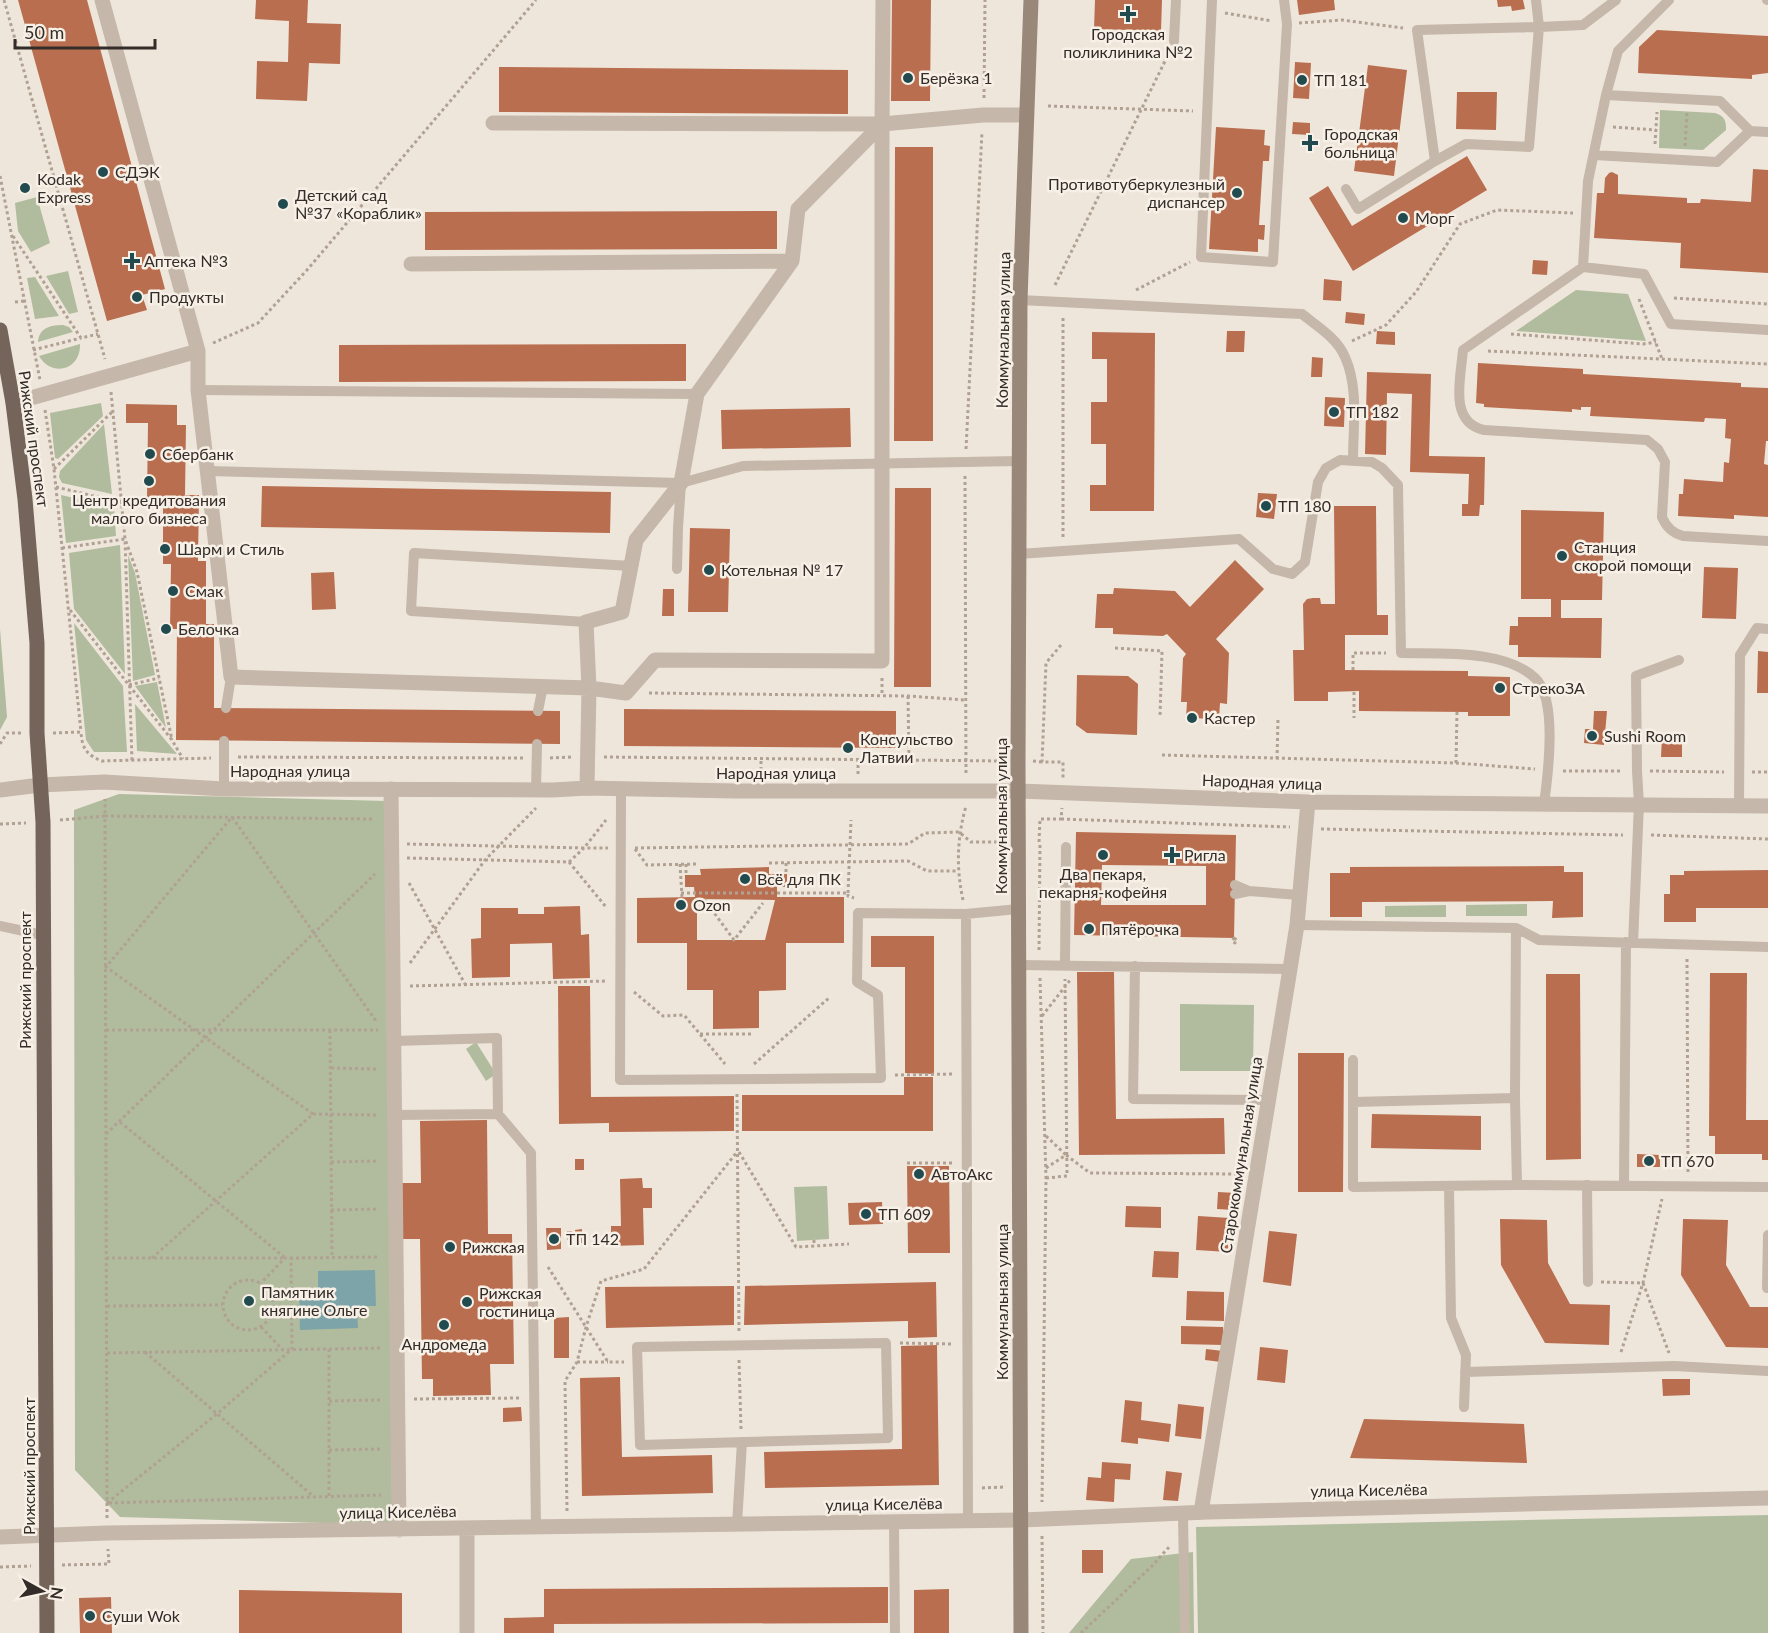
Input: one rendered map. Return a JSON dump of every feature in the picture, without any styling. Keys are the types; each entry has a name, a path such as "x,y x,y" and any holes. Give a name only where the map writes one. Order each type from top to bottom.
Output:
{"main road":[{"name":"Коммунальная улица","path":"1021,1633 1019,461 1020,300 1031,0"},
{"name":"Рижский проспект","path":"0,330 14,403 37,643 37,733 43,822 47,1633"}],"street":[{"path":"102,0 198,351 198,390 231,677 543,686 589,688 626,693 655,660 882,662 883,0"},
{"path":"493,123 882,124 983,115 1026,116"},
{"path":"587,788 589,688 586,622 622,612 636,540 681,483 697,394 792,261 798,209 882,124"},
{"path":"411,264 792,261"},
{"path":"14,403 198,351"},
{"name":"Народная улица","path":"0,790 40,785 104,782 225,789 391,789 538,796 587,788 621,795 1019,790 1308,802 1768,806"},
{"path":"391,789 394,1041 389,1115 399,1530"},
{"name":"Старокоммунальная улица","path":"1201,1512 1297,925 1308,802"},
{"name":"улица Киселёва","path":"0,1537 107,1533 1022,1520 1201,1512 1768,1498"},
{"path":"467,1529 467,1633"}],"lane":[{"path":"1174,41 1176,0"},
{"path":"1212,6 1201,257 1273,262 1287,24 1284,0"},
{"path":"1346,189 1358,209 1466,144 1529,147 1539,27 1536,0"},
{"path":"1435,161 1417,30 1583,25 1616,0"},
{"path":"1583,267 1588,181 1618,51 1670,0"},
{"path":"1606,95 1720,101 1750,131 1768,132"},
{"path":"1594,155 1717,162 1750,131"},
{"path":"1768,330 1671,324 1644,274 1583,267 1462,350 1459,405 1464,417 1473,426 1484,430 1647,440 1658,449 1665,462 1662,517 1672,532 1683,536 1768,541"},
{"path":"1020,300 1302,314 1327,333 1345,356 1354,391 1353,460"},
{"path":"198,390 697,394"},
{"path":"1019,554 1239,539 1273,569 1292,574 1305,562 1318,482 1326,468 1340,460 1372,462 1382,468 1398,485 1401,653 1490,657 1515,666 1536,679 1548,705 1549,770 1544,804"},
{"path":"208,471 681,483 742,466 1019,461"},
{"path":"677,569 681,483"},
{"path":"586,622 411,611 414,553 631,566"},
{"path":"1739,806 1740,655 1757,628 1768,629"},
{"path":"1624,1186 1630,942 1640,804 1637,771 1636,676 1679,660"},
{"path":"226,708 231,677"},
{"path":"538,711 543,686"},
{"path":"224,741 225,789"},
{"path":"537,744 538,796"},
{"path":"621,795 620,1080 881,1078 878,995 857,982 858,913 966,914 1019,909"},
{"path":"1065,965 1066,847"},
{"path":"1235,890 1299,895"},
{"path":"966,914 968,1521"},
{"path":"1297,925 1516,928 1539,940 1768,946"},
{"path":"0,926 42,935"},
{"path":"1516,928 1517,1185"},
{"path":"1020,965 1290,969"},
{"path":"1135,966 1133,1099 1268,1100"},
{"path":"394,1041 497,1038 498,1114 531,1153 535,1398 531,1428 536,1528"},
{"path":"1353,1060 1353,1187 1587,1185 1768,1187"},
{"path":"1353,1102 1515,1098"},
{"path":"389,1115 498,1114"},
{"path":"1587,1185 1588,1282"},
{"path":"1449,1186 1451,1318 1466,1355 1464,1407"},
{"path":"1767,1288 1768,1235"},
{"path":"886,1343 888,1438 640,1445 637,1347 886,1343"},
{"path":"1465,1372 1674,1366 1768,1371"},
{"path":"736,1524 742,1442"},
{"path":"1183,1514 1185,1633"},
{"path":"894,1522 895,1633"}],"path":[{"path":"198,351 258,323 307,270 536,0"},
{"path":"1212,6 1287,24 1342,20 1417,30"},
{"path":"1055,285 1174,41"},
{"path":"1654,158 1658,98"},
{"path":"1684,160 1688,100"},
{"path":"1048,106 1208,112"},
{"path":"1600,127 1656,130"},
{"path":"0,176 43,394 56,487 82,746 90,757 102,761 225,757 537,759 587,757 1042,762"},
{"path":"1337,346 1386,325 1416,292 1460,224 1497,210 1586,214"},
{"path":"12,234 81,338"},
{"path":"1136,290 1201,257"},
{"path":"1637,294 1662,359"},
{"path":"1656,297 1768,304"},
{"path":"15,302 24,301"},
{"path":"1063,302 1063,551"},
{"path":"33,350 98,334"},
{"path":"1503,334 1643,344 1656,342"},
{"path":"1462,350 1768,364"},
{"path":"54,469 113,411"},
{"path":"56,487 123,503"},
{"path":"62,548 125,539 137,572 172,740"},
{"path":"69,608 172,740 183,759"},
{"path":"1115,648 1162,651 1160,716"},
{"path":"1353,670 1353,653 1401,653"},
{"path":"129,685 160,678"},
{"path":"1354,692 1354,718"},
{"path":"626,693 908,696 965,700"},
{"path":"908,696 909,760"},
{"path":"1456,763 1457,712"},
{"path":"1277,759 1278,719"},
{"path":"0,744 7,733 81,732"},
{"path":"1162,754 1456,763 1549,770 1768,772"},
{"path":"0,1567 109,1564 107,1533 104,782"},
{"path":"393,853 485,860 569,862 584,848 621,795"},
{"path":"393,986 485,860 538,796"},
{"path":"0,824 105,816 381,819"},
{"path":"106,1030 383,1030 232,817"},
{"path":"106,967 232,817"},
{"path":"1061,819 1306,828 1768,839"},
{"path":"680,864 681,895 848,895 851,820"},
{"path":"106,1134 393,853 498,845 634,848 908,844 925,832 959,832"},
{"path":"1040,842 1040,965 1046,1168 1041,1519 1043,1633"},
{"path":"634,848 647,865 697,864"},
{"path":"393,853 465,984"},
{"path":"769,863 908,861 927,871 958,871"},
{"path":"569,862 621,924"},
{"path":"786,863 786,874"},
{"path":"686,864 686,875"},
{"path":"704,899 734,940 762,903"},
{"path":"1687,945 1688,1186"},
{"path":"1046,1178 1067,1176 1065,965"},
{"path":"1041,1017 1081,966"},
{"path":"106,967 313,1114 389,1115"},
{"path":"393,986 621,981 663,1016 684,1015 737,1079 742,1442"},
{"path":"737,1079 830,998"},
{"path":"330,1030 332,1257"},
{"path":"700,1034 753,1034"},
{"path":"330,1068 383,1069"},
{"path":"881,1075 967,1074"},
{"path":"152,1258 313,1114"},
{"path":"119,1122 285,1258"},
{"path":"1045,1135 1090,1173 1256,1174"},
{"path":"738,1150 796,1247 849,1244"},
{"path":"567,1512 565,1381 577,1362 601,1281 644,1269 738,1150"},
{"path":"1046,1168 1066,1155"},
{"path":"331,1162 384,1161"},
{"path":"907,1163 967,1163"},
{"path":"1616,1369 1643,1283 1665,1186"},
{"path":"331,1210 384,1209"},
{"path":"814,1240 814,1246"},
{"path":"532,1242 608,1362"},
{"path":"106,1258 385,1257"},
{"path":"261,1283 285,1258"},
{"path":"107,1503 219,1413 292,1349 291,1258"},
{"path":"244,1279 261,1283 271,1292 274,1305 271,1318 261,1327 244,1330 228,1322 222,1305 228,1288 244,1279"},
{"path":"1588,1282 1643,1283"},
{"path":"1643,1283 1674,1366"},
{"path":"106,1306 222,1305"},
{"path":"261,1327 283,1350"},
{"path":"886,1343 968,1344"},
{"path":"107,1353 386,1348"},
{"path":"329,1349 329,1496"},
{"path":"144,1352 219,1413 315,1497"},
{"path":"577,1362 638,1362"},
{"path":"329,1401 535,1398"},
{"path":"329,1450 386,1449"},
{"path":"107,1503 387,1495"},
{"path":"1081,1633 1152,1566 1183,1532"}],"green space":[{"path":"1660,110 1715,113 1724,119 1726,130 1703,150 1659,148"},
{"path":"37,197 50,243 31,252 18,231 15,203"},
{"path":"68,271 78,312 69,314 46,276"},
{"path":"35,277 59,316 35,319 27,278"},
{"path":"1576,290 1628,294 1646,341 1516,331"},
{"path":"63,325 69,327 73,332 38,342 43,330"},
{"path":"80,344 76,360 65,368 51,367 39,356"},
{"path":"101,403 103,416 58,459 55,458 50,413"},
{"path":"104,424 112,494 62,483 59,477 60,471"},
{"path":"61,495 114,507 116,536 66,543"},
{"path":"120,545 125,674 74,609 69,553"},
{"path":"128,555 135,573 155,675 133,681"},
{"path":"74,623 123,686 127,752 94,752 86,740"},
{"path":"0,629 7,717 0,730"},
{"path":"157,682 166,728 135,686"},
{"path":"135,704 177,754 137,751"},
{"path":"119,794 387,801 394,1525 120,1517 75,1470 74,810"},
{"path":"1527,904 1527,916 1466,916 1466,905"},
{"path":"1446,905 1446,917 1385,917 1385,906"},
{"path":"1180,1004 1254,1005 1253,1071 1180,1071"},
{"path":"476,1042 496,1074 486,1081 466,1049"},
{"path":"827,1186 829,1239 797,1241 794,1187"},
{"path":"1768,1515 1768,1633 1198,1633 1196,1527"},
{"path":"1193,1552 1194,1633 1069,1633 1131,1559"}],"water":[{"path":"375,1270 376,1306 357,1306 358,1328 300,1330 299,1292 318,1292 318,1271"}],"building":[{"path":"18,0 87,0 165,289 142,295 147,310 107,321"},
{"path":"256,0 308,0 307,23 341,24 340,64 309,63 307,101 256,99 257,61 288,62 289,21 255,19"},
{"path":"892,0 931,0 930,101 891,101"},
{"name":"Городская поликлиника №2","path":"1095,0 1162,0 1161,31 1094,29"},
{"path":"1297,0 1334,0 1335,10 1299,15"},
{"path":"1497,0 1523,0 1525,9 1512,11 1511,6 1498,7"},
{"path":"1657,30 1768,36 1768,73 1752,75 1752,79 1638,73 1639,47"},
{"name":"ТП 181","path":"1295,62 1311,63 1309,99 1293,98"},
{"path":"1368,65 1407,70 1394,176 1354,171"},
{"path":"499,67 848,70 848,114 499,112"},
{"path":"1457,92 1497,92 1496,130 1456,129"},
{"path":"1293,122 1310,123 1310,135 1292,134"},
{"name":"Противотуберкулезный диспансер","path":"1216,127 1265,130 1264,145 1270,146 1269,161 1263,161 1259,225 1265,225 1264,240 1258,239 1258,252 1209,249"},
{"path":"895,147 933,147 933,441 894,441"},
{"name":"Морг","path":"1467,156 1487,190 1353,271 1309,198 1328,186 1352,226"},
{"path":"1753,169 1768,170 1768,273 1680,268 1681,243 1594,238 1597,193 1604,193 1605,178 1609,173 1618,175 1618,194 1687,198 1687,203 1700,203 1701,199 1751,202"},
{"path":"777,211 777,249 425,250 425,212"},
{"path":"1533,260 1548,261 1547,275 1532,274"},
{"path":"1324,279 1342,281 1341,301 1323,300"},
{"path":"1346,312 1365,314 1364,325 1345,323"},
{"path":"1227,331 1245,331 1244,352 1226,352"},
{"path":"1377,331 1395,332 1395,345 1376,344"},
{"path":"1092,332 1155,333 1154,511 1090,511 1090,485 1106,485 1106,444 1091,444 1091,402 1107,402 1107,359 1092,359"},
{"path":"686,344 686,381 339,382 339,345"},
{"path":"1312,357 1323,358 1322,377 1311,377"},
{"path":"1478,363 1583,369 1583,374 1741,383 1741,387 1768,388 1768,441 1766,441 1764,464 1768,465 1768,517 1734,515 1734,519 1678,516 1679,494 1683,494 1684,479 1723,482 1724,462 1729,463 1731,439 1725,438 1726,419 1705,418 1704,422 1590,416 1591,407 1581,407 1581,410 1572,409 1572,412 1484,407 1484,404 1476,403"},
{"path":"1367,372 1431,374 1429,456 1485,457 1484,505 1480,505 1479,516 1462,516 1462,504 1468,504 1469,474 1410,472 1412,394 1387,393 1386,455 1365,454"},
{"name":"ТП 182","path":"1325,397 1345,398 1344,427 1324,426"},
{"path":"126,404 177,405 177,425 186,425 185,495 199,495 198,561 206,561 206,624 214,624 214,708 560,711 560,744 176,740 177,629 170,629 171,564 163,564 163,500 147,499 148,423 126,423"},
{"path":"850,408 851,447 722,449 721,410"},
{"path":"262,486 611,492 610,533 261,527"},
{"path":"895,488 931,488 931,687 894,687"},
{"name":"ТП 180","path":"1258,493 1277,494 1274,519 1256,517"},
{"path":"1334,506 1376,506 1377,615 1388,615 1388,635 1345,635 1345,670 1468,671 1468,676 1510,677 1510,716 1468,716 1468,712 1359,711 1359,691 1328,692 1328,701 1294,701 1293,650 1304,650 1303,604 1307,599 1320,598 1321,604 1335,604"},
{"name":"Станция скорой помощи","path":"1521,510 1604,512 1602,600 1561,600 1561,618 1602,618 1601,658 1518,657 1518,645 1509,645 1510,626 1518,626 1518,617 1551,617 1551,599 1521,599"},
{"name":"Котельная № 17","path":"690,528 730,529 728,612 688,612"},
{"path":"1235,560 1264,589 1216,639 1229,653 1227,704 1220,703 1219,719 1186,718 1187,702 1181,702 1183,658 1186,654 1167,634 1163,636 1113,634 1113,628 1095,628 1097,594 1113,594 1114,588 1175,591 1190,607"},
{"path":"1704,567 1738,568 1736,619 1702,618"},
{"path":"334,572 336,609 312,610 311,573"},
{"path":"663,589 674,589 674,616 662,616"},
{"path":"1758,651 1768,652 1768,693 1757,693"},
{"path":"1077,675 1128,676 1138,684 1137,735 1087,733 1076,725"},
{"path":"624,709 896,711 896,748 624,746"},
{"path":"1594,711 1607,711 1604,745 1584,743 1585,729 1593,729"},
{"path":"1662,737 1682,738 1682,757 1661,757"},
{"path":"1076,832 1236,835 1234,938 1074,935","holes":["1102,865 1206,866 1206,905 1101,905"]},
{"path":"1564,866 1564,872 1583,872 1583,917 1552,918 1553,901 1362,902 1362,917 1330,917 1330,873 1350,873 1350,867"},
{"path":"769,867 769,874 787,874 787,887 777,887 777,897 844,897 844,943 786,943 786,990 759,991 759,1028 713,1029 713,990 687,990 687,943 637,943 637,898 695,897 694,887 685,887 685,875 701,875 700,869","holes":["697,899 775,900 765,940 697,940"]},
{"path":"1768,870 1768,908 1696,908 1696,922 1664,922 1664,894 1670,894 1670,875 1684,875 1684,871"},
{"path":"580,906 581,935 589,934 590,978 553,979 552,943 510,944 510,977 472,978 471,939 481,938 481,908 518,908 518,914 544,914 544,907"},
{"path":"871,936 934,936 934,1074 905,1073 905,967 871,967"},
{"path":"1077,972 1114,972 1116,1119 1224,1118 1225,1154 1079,1155"},
{"path":"1710,973 1747,973 1746,1120 1768,1120 1768,1160 1762,1160 1762,1154 1715,1154 1715,1136 1709,1136"},
{"path":"1546,974 1580,974 1581,1159 1546,1160"},
{"path":"558,986 590,986 591,1097 734,1096 734,1131 609,1132 609,1123 559,1124"},
{"path":"1298,1053 1344,1053 1343,1192 1298,1192"},
{"path":"904,1077 933,1077 933,1131 742,1131 742,1095 904,1095"},
{"path":"1372,1114 1481,1116 1481,1150 1371,1148"},
{"name":"Рижская гостиница","path":"487,1120 488,1234 512,1234 514,1364 490,1364 491,1395 433,1396 433,1379 422,1379 420,1239 403,1239 402,1183 421,1183 420,1121"},
{"name":"ТП 670","path":"1637,1154 1660,1155 1660,1167 1637,1167"},
{"path":"575,1159 584,1159 584,1170 575,1170"},
{"path":"907,1166 949,1166 950,1253 908,1253"},
{"path":"642,1178 643,1188 652,1188 652,1208 643,1208 644,1245 611,1246 611,1226 621,1226 620,1179"},
{"path":"1218,1192 1236,1193 1234,1210 1217,1209"},
{"name":"ТП 609","path":"882,1202 883,1224 849,1225 848,1203"},
{"path":"1126,1206 1161,1207 1161,1228 1125,1227"},
{"path":"1198,1216 1230,1218 1228,1252 1196,1250"},
{"path":"1500,1219 1547,1220 1548,1263 1570,1304 1610,1305 1609,1345 1545,1343 1501,1265"},
{"path":"1683,1219 1728,1220 1726,1265 1750,1307 1768,1307 1768,1348 1726,1347 1681,1275"},
{"name":"ТП 142","path":"546,1228 561,1228 561,1249 547,1250"},
{"path":"582,1229 582,1243 576,1243 575,1230"},
{"path":"567,1231 572,1231 572,1240 567,1240"},
{"path":"1269,1231 1297,1234 1291,1286 1263,1282"},
{"path":"1154,1251 1179,1252 1178,1278 1152,1277"},
{"path":"936,1282 937,1337 908,1338 908,1321 744,1325 745,1286"},
{"path":"734,1286 734,1325 606,1328 605,1287"},
{"path":"1187,1291 1224,1292 1224,1321 1186,1320"},
{"path":"569,1317 569,1358 554,1358 554,1318"},
{"path":"1181,1326 1223,1327 1223,1345 1181,1344"},
{"path":"937,1345 939,1485 765,1488 764,1452 902,1449 901,1346"},
{"path":"1260,1347 1288,1350 1285,1383 1257,1380"},
{"path":"1206,1349 1223,1351 1221,1362 1205,1360"},
{"path":"620,1377 622,1457 712,1455 713,1493 582,1496 580,1378"},
{"path":"1662,1379 1690,1379 1690,1395 1663,1396"},
{"path":"1125,1400 1142,1402 1141,1420 1171,1424 1169,1442 1138,1438 1138,1444 1121,1442"},
{"path":"1178,1404 1204,1407 1201,1439 1175,1436"},
{"path":"521,1407 522,1421 503,1422 503,1408"},
{"path":"1364,1419 1524,1424 1527,1463 1350,1458"},
{"path":"1102,1462 1131,1464 1130,1480 1115,1479 1114,1502 1086,1500 1088,1477 1101,1478"},
{"path":"1166,1471 1182,1473 1178,1501 1163,1500"},
{"path":"1082,1550 1103,1550 1103,1573 1082,1573"},
{"path":"888,1587 888,1623 554,1624 554,1633 504,1633 504,1618 544,1617 544,1589"},
{"path":"949,1589 949,1633 914,1633 914,1590"},
{"path":"239,1590 402,1593 402,1633 239,1633"},
{"path":"111,1597 112,1633 80,1633 79,1598"}],"place":[{"name":"Городская поликлиника №2","path":"1128,14"},
{"name":"Берёзка 1","path":"908,78"},
{"name":"ТП 181","path":"1302,80"},
{"name":"Городская больница","path":"1310,143"},
{"name":"СДЭК","path":"103,172"},
{"name":"Kodak Express","path":"25,188"},
{"name":"Противотуберкулезный диспансер","path":"1237,193"},
{"name":"Детский сад №37 «Кораблик»","path":"283,204"},
{"name":"Морг","path":"1403,218"},
{"name":"Аптека №3","path":"132,261"},
{"name":"Продукты","path":"137,297"},
{"name":"ТП 182","path":"1334,412"},
{"name":"Сбербанк","path":"150,454"},
{"name":"Центр кредитования малого бизнеса","path":"149,481"},
{"name":"ТП 180","path":"1266,506"},
{"name":"Шарм и Стиль","path":"165,549"},
{"name":"Станция скорой помощи","path":"1562,556"},
{"name":"Котельная № 17","path":"709,570"},
{"name":"Смак","path":"173,591"},
{"name":"Белочка","path":"166,629"},
{"name":"СтрекоЗА","path":"1500,688"},
{"name":"Кастер","path":"1192,718"},
{"name":"Sushi Room","path":"1592,736"},
{"name":"Консульство Латвии","path":"848,748"},
{"name":"Два пекаря, пекарня-кофейня","path":"1103,855"},
{"name":"Ригла","path":"1172,855"},
{"name":"Всё для ПК","path":"745,879"},
{"name":"Ozon","path":"681,905"},
{"name":"Пятёрочка","path":"1089,929"},
{"name":"ТП 670","path":"1649,1161"},
{"name":"АвтоАкс","path":"919,1174"},
{"name":"ТП 609","path":"866,1214"},
{"name":"ТП 142","path":"554,1239"},
{"name":"Рижская","path":"450,1247"},
{"name":"Памятник княгине Ольге","path":"249,1301"},
{"name":"Рижская гостиница","path":"467,1302"},
{"name":"Андромеда","path":"444,1325"},
{"name":"Суши Wok","path":"90,1616"}]}
